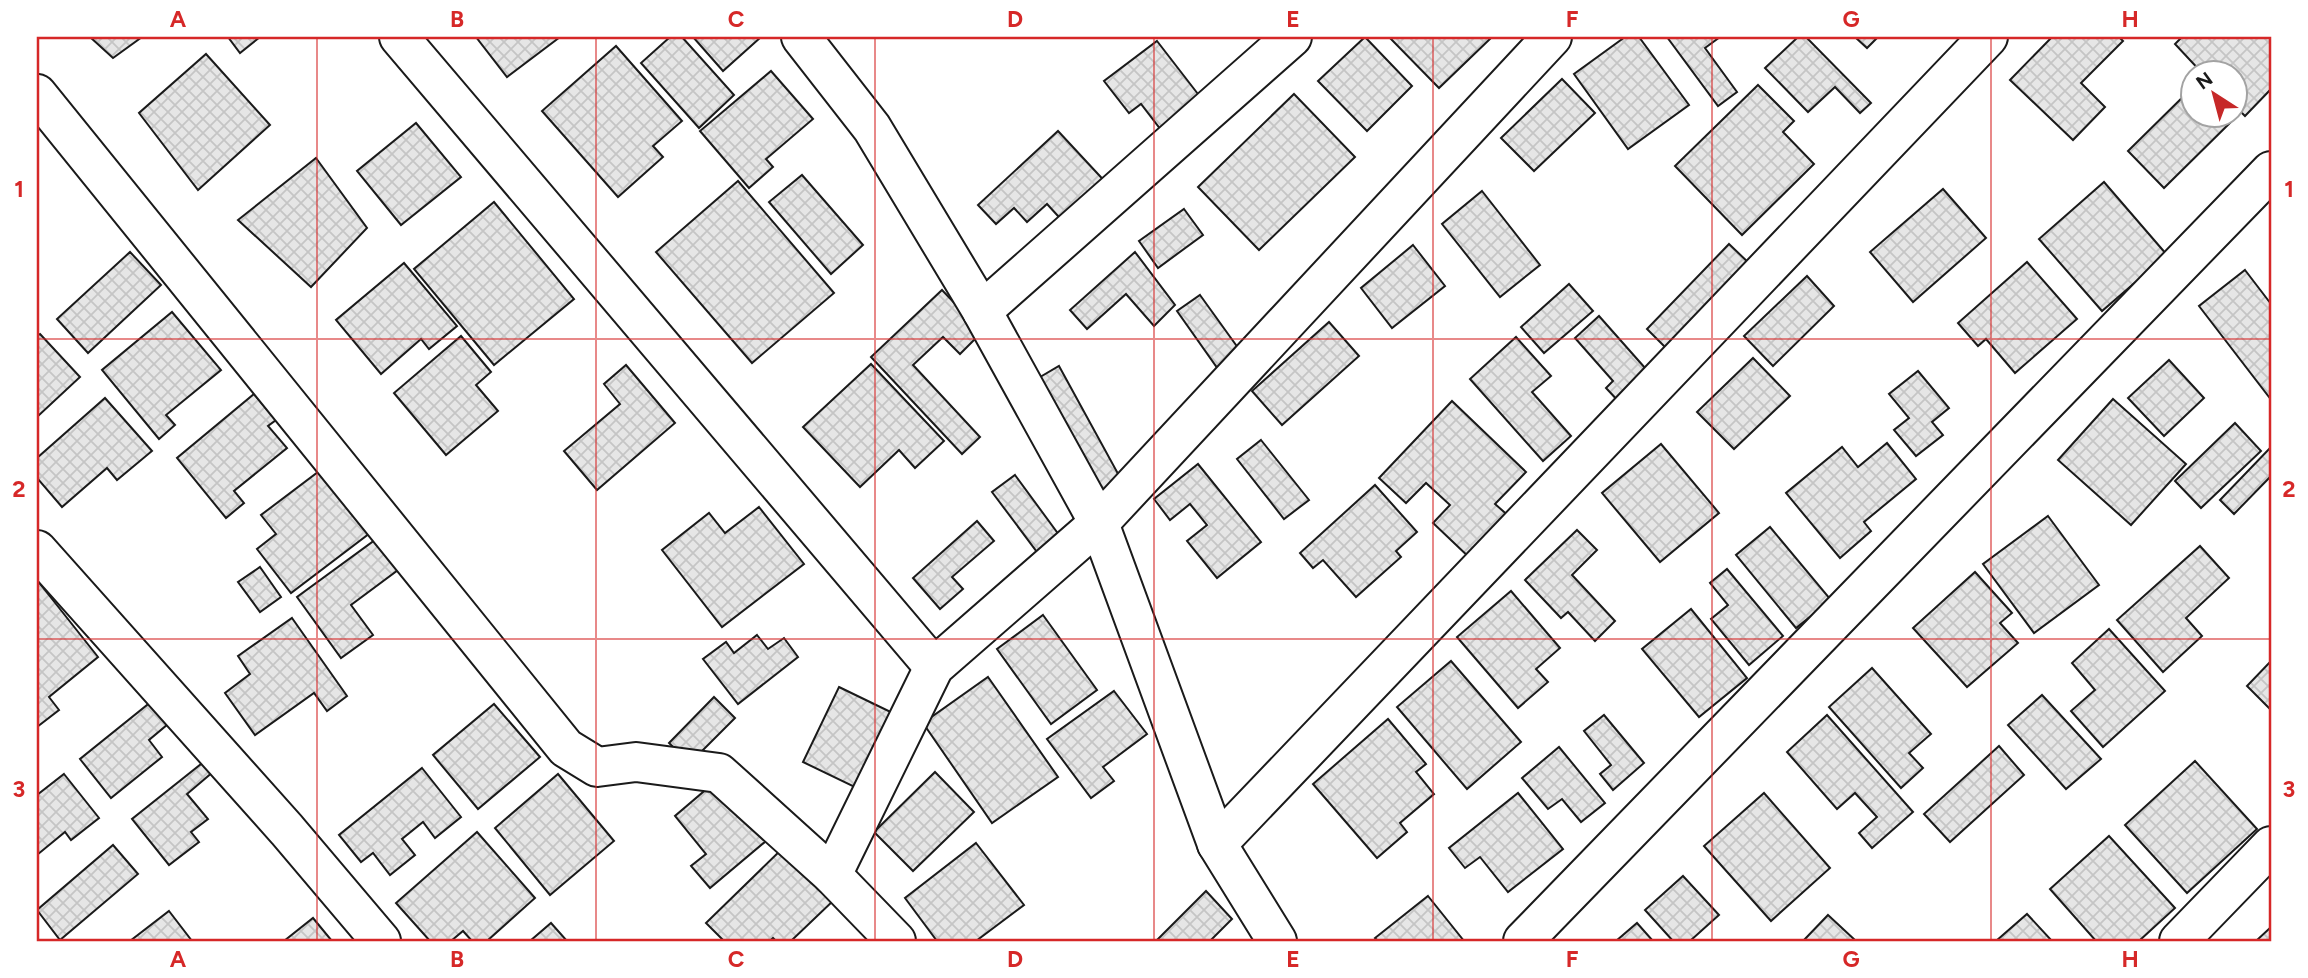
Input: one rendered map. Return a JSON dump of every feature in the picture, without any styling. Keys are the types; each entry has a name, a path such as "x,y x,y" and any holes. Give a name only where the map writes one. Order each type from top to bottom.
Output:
{"street":[{"path":"399,37 934,667"},
{"path":"801,37 872,128 982,311 1099,523 1217,844 1277,941"},
{"path":"982,311 1292,37"},
{"path":"832,875 934,667 1099,523 1552,37"},
{"path":"1217,844 1988,37"},
{"path":"37,94 566,748 597,767 636,762 719,773 832,875 896,941"},
{"path":"1524,941 2271,172"},
{"path":"37,550 287,830 382,941"},
{"path":"2179,941 2271,846"}],"building":[{"path":"90,37 142,37 113,58"},
{"path":"228,37 260,37 240,53"},
{"path":"476,37 560,37 507,77"},
{"path":"670,37 682,37 734,95 699,128 641,63"},
{"path":"693,37 761,37 723,71"},
{"path":"1365,37 1412,86 1367,131 1318,81"},
{"path":"1389,37 1492,37 1439,88"},
{"path":"1625,37 1639,37 1689,105 1628,149 1574,74"},
{"path":"1667,37 1720,37 1705,48 1737,92 1718,106"},
{"path":"1798,37 1806,37 1871,103 1860,113 1835,87 1808,112 1765,68"},
{"path":"1855,37 1878,37 1867,48"},
{"path":"2052,37 2119,37 2123,41 2081,83 2105,107 2073,140 2010,80"},
{"path":"2182,37 2271,37 2271,89 2248,113 2248,60 2190,60 2175,44"},
{"path":"1157,41 1208,107 1168,139 1141,104 1129,113 1104,81"},
{"path":"616,46 682,121 653,146 663,157 618,197 542,111"},
{"path":"206,54 270,125 198,190 139,113"},
{"path":"771,71 813,119 766,159 773,167 749,188 700,131"},
{"path":"1562,79 1595,113 1534,171 1501,138"},
{"path":"1758,85 1794,121 1783,132 1814,164 1742,235 1675,166"},
{"path":"1294,94 1355,157 1259,250 1198,187"},
{"path":"2178,102 2178,130 2223,130 2164,188 2128,151"},
{"path":"416,123 461,177 401,225 357,171"},
{"path":"1058,131 1111,188 1069,228 1047,204 1027,222 1014,208 996,224 978,205"},
{"path":"316,158 367,228 311,287 238,220"},
{"path":"802,175 863,245 831,274 769,202"},
{"path":"738,181 834,293 752,363 656,252"},
{"path":"2104,182 2167,255 2102,311 2039,239"},
{"path":"1943,189 1986,238 1913,302 1870,252"},
{"path":"1482,191 1540,265 1500,297 1442,224"},
{"path":"494,202 574,299 494,365 414,269"},
{"path":"1184,209 1203,235 1158,268 1139,241"},
{"path":"1729,244 1752,266 1669,351 1647,329"},
{"path":"1413,245 1445,286 1392,328 1361,288"},
{"path":"130,252 161,285 88,353 57,319"},
{"path":"1135,252 1175,305 1154,326 1126,294 1087,329 1070,310"},
{"path":"2027,262 2077,319 2015,373 1986,339 1978,346 1958,323"},
{"path":"404,263 457,326 429,349 421,339 381,374 336,320"},
{"path":"2245,270 2271,304 2269,397 2199,306"},
{"path":"1807,276 1834,306 1773,366 1744,336"},
{"path":"1569,284 1593,311 1544,353 1521,327"},
{"path":"942,290 982,332 960,354 943,337 913,365 980,437 962,454 871,357"},
{"path":"1200,295 1241,352 1218,369 1177,311"},
{"path":"172,312 221,370 166,415 175,425 159,439 102,370"},
{"path":"1599,316 1653,377 1621,404 1606,388 1613,381 1575,338"},
{"path":"1329,322 1359,356 1282,425 1252,391"},
{"path":"40,334 80,377 37,417 37,336"},
{"path":"461,336 491,372 476,385 498,411 446,455 394,393"},
{"path":"1516,337 1551,376 1532,392 1571,436 1543,461 1470,379"},
{"path":"1753,358 1790,396 1734,449 1697,412"},
{"path":"2169,360 2204,398 2164,436 2128,398"},
{"path":"871,364 944,441 915,468 899,450 860,487 803,427"},
{"path":"626,365 675,423 597,490 564,451 620,404 604,384"},
{"path":"1059,366 1122,481 1097,494 1035,380"},
{"path":"1918,371 1949,408 1932,422 1943,435 1916,456 1894,430 1909,418 1889,394"},
{"path":"254,394 276,420 268,426 287,448 234,491 244,503 226,518 177,458"},
{"path":"105,398 152,451 117,480 107,468 62,507 37,478 37,458"},
{"path":"2113,399 2186,464 2131,525 2058,460"},
{"path":"1452,401 1526,472 1495,504 1511,518 1472,560 1433,523 1450,505 1426,483 1406,503 1379,478"},
{"path":"2235,423 2261,451 2201,508 2175,481"},
{"path":"1261,440 1309,500 1284,519 1237,459"},
{"path":"1887,443 1916,479 1864,522 1871,531 1840,558 1786,493 1842,447 1858,467"},
{"path":"1661,444 1719,513 1660,562 1602,493"},
{"path":"2271,447 2271,476 2234,514 2220,500"},
{"path":"1198,464 1261,542 1217,578 1187,541 1207,525 1190,504 1170,520 1154,499"},
{"path":"322,469 370,533 291,593 257,549 276,534 261,515"},
{"path":"1015,475 1062,539 1040,556 992,492"},
{"path":"1375,485 1417,532 1396,551 1401,557 1356,597 1323,560 1313,568 1300,553"},
{"path":"759,507 804,564 722,627 662,550 709,513 725,533"},
{"path":"2048,516 2099,585 2034,633 1983,564"},
{"path":"977,521 994,541 952,577 963,589 940,609 913,578"},
{"path":"1770,527 1831,600 1796,628 1736,555"},
{"path":"1577,530 1597,550 1572,575 1615,621 1595,641 1568,612 1561,618 1525,580"},
{"path":"375,540 398,570 351,605 373,635 341,658 297,597"},
{"path":"2200,546 2229,578 2186,618 2202,636 2163,672 2117,620"},
{"path":"260,567 281,597 260,612 238,582"},
{"path":"1727,569 1783,636 1749,665 1711,619 1728,605 1710,583"},
{"path":"1975,572 2012,613 2000,623 2018,643 1967,687 1913,628"},
{"path":"37,580 98,657 49,697 59,710 37,727"},
{"path":"1511,591 1560,648 1536,669 1548,682 1518,708 1457,637"},
{"path":"1691,609 1747,678 1699,717 1642,649"},
{"path":"1043,615 1097,690 1051,724 997,649"},
{"path":"292,618 347,696 327,711 314,693 255,735 225,693 250,674 238,656"},
{"path":"2109,629 2165,691 2103,747 2071,711 2095,690 2072,663"},
{"path":"757,635 768,649 784,638 798,657 738,704 703,659 726,642 734,653"},
{"path":"1451,661 1521,742 1467,789 1397,707"},
{"path":"2271,661 2271,710 2247,686"},
{"path":"1872,668 1931,734 1909,753 1923,768 1901,788 1829,707"},
{"path":"988,677 1058,777 992,823 923,723"},
{"path":"839,687 901,717 865,792 803,762"},
{"path":"1114,691 1147,734 1103,767 1114,781 1091,798 1047,739"},
{"path":"2042,695 2101,759 2066,789 2008,725"},
{"path":"157,697 174,719 149,740 162,757 111,798 80,759"},
{"path":"714,697 735,718 690,763 669,743"},
{"path":"494,704 540,757 478,809 433,755"},
{"path":"1604,715 1644,763 1613,790 1600,774 1611,765 1584,731"},
{"path":"1827,715 1913,812 1872,848 1859,833 1877,817 1855,793 1837,809 1787,752"},
{"path":"1388,719 1426,764 1416,772 1434,794 1400,823 1407,832 1377,858 1313,784"},
{"path":"1999,746 2024,775 1950,842 1924,814"},
{"path":"1559,747 1605,803 1581,822 1562,799 1548,809 1522,778"},
{"path":"206,760 214,771 187,794 208,819 191,832 199,842 169,865 132,819"},
{"path":"2195,761 2257,829 2187,893 2125,825"},
{"path":"422,768 461,817 435,838 423,822 402,839 415,855 390,875 373,853 361,862 339,835"},
{"path":"935,772 974,812 913,871 874,832"},
{"path":"64,774 99,818 71,840 65,832 37,855 37,795"},
{"path":"558,774 614,841 550,895 495,828"},
{"path":"716,781 766,841 710,888 691,866 706,854 675,816"},
{"path":"1518,793 1563,849 1508,892 1480,857 1465,868 1449,848"},
{"path":"1764,793 1830,868 1771,921 1704,846"},
{"path":"477,832 535,898 487,941 472,941 463,931 451,941 430,941 396,903"},
{"path":"2109,836 2175,908 2139,941 2096,941 2050,889"},
{"path":"976,843 1024,905 976,941 937,941 905,898"},
{"path":"113,845 138,874 60,940 37,910"},
{"path":"784,847 835,899 791,941 776,941 773,938 770,941 724,941 706,923"},
{"path":"1683,876 1719,915 1690,941 1673,941 1645,910"},
{"path":"1206,891 1232,919 1210,941 1156,941"},
{"path":"1428,896 1464,941 1378,941 1375,938"},
{"path":"169,911 192,941 130,941"},
{"path":"2027,914 2052,941 1996,941"},
{"path":"1828,915 1856,941 1803,941"},
{"path":"313,918 332,941 284,941"},
{"path":"551,923 567,941 530,941"},
{"path":"1637,923 1653,941 1616,941"},
{"path":"2271,927 2271,941 2256,941"}]}
